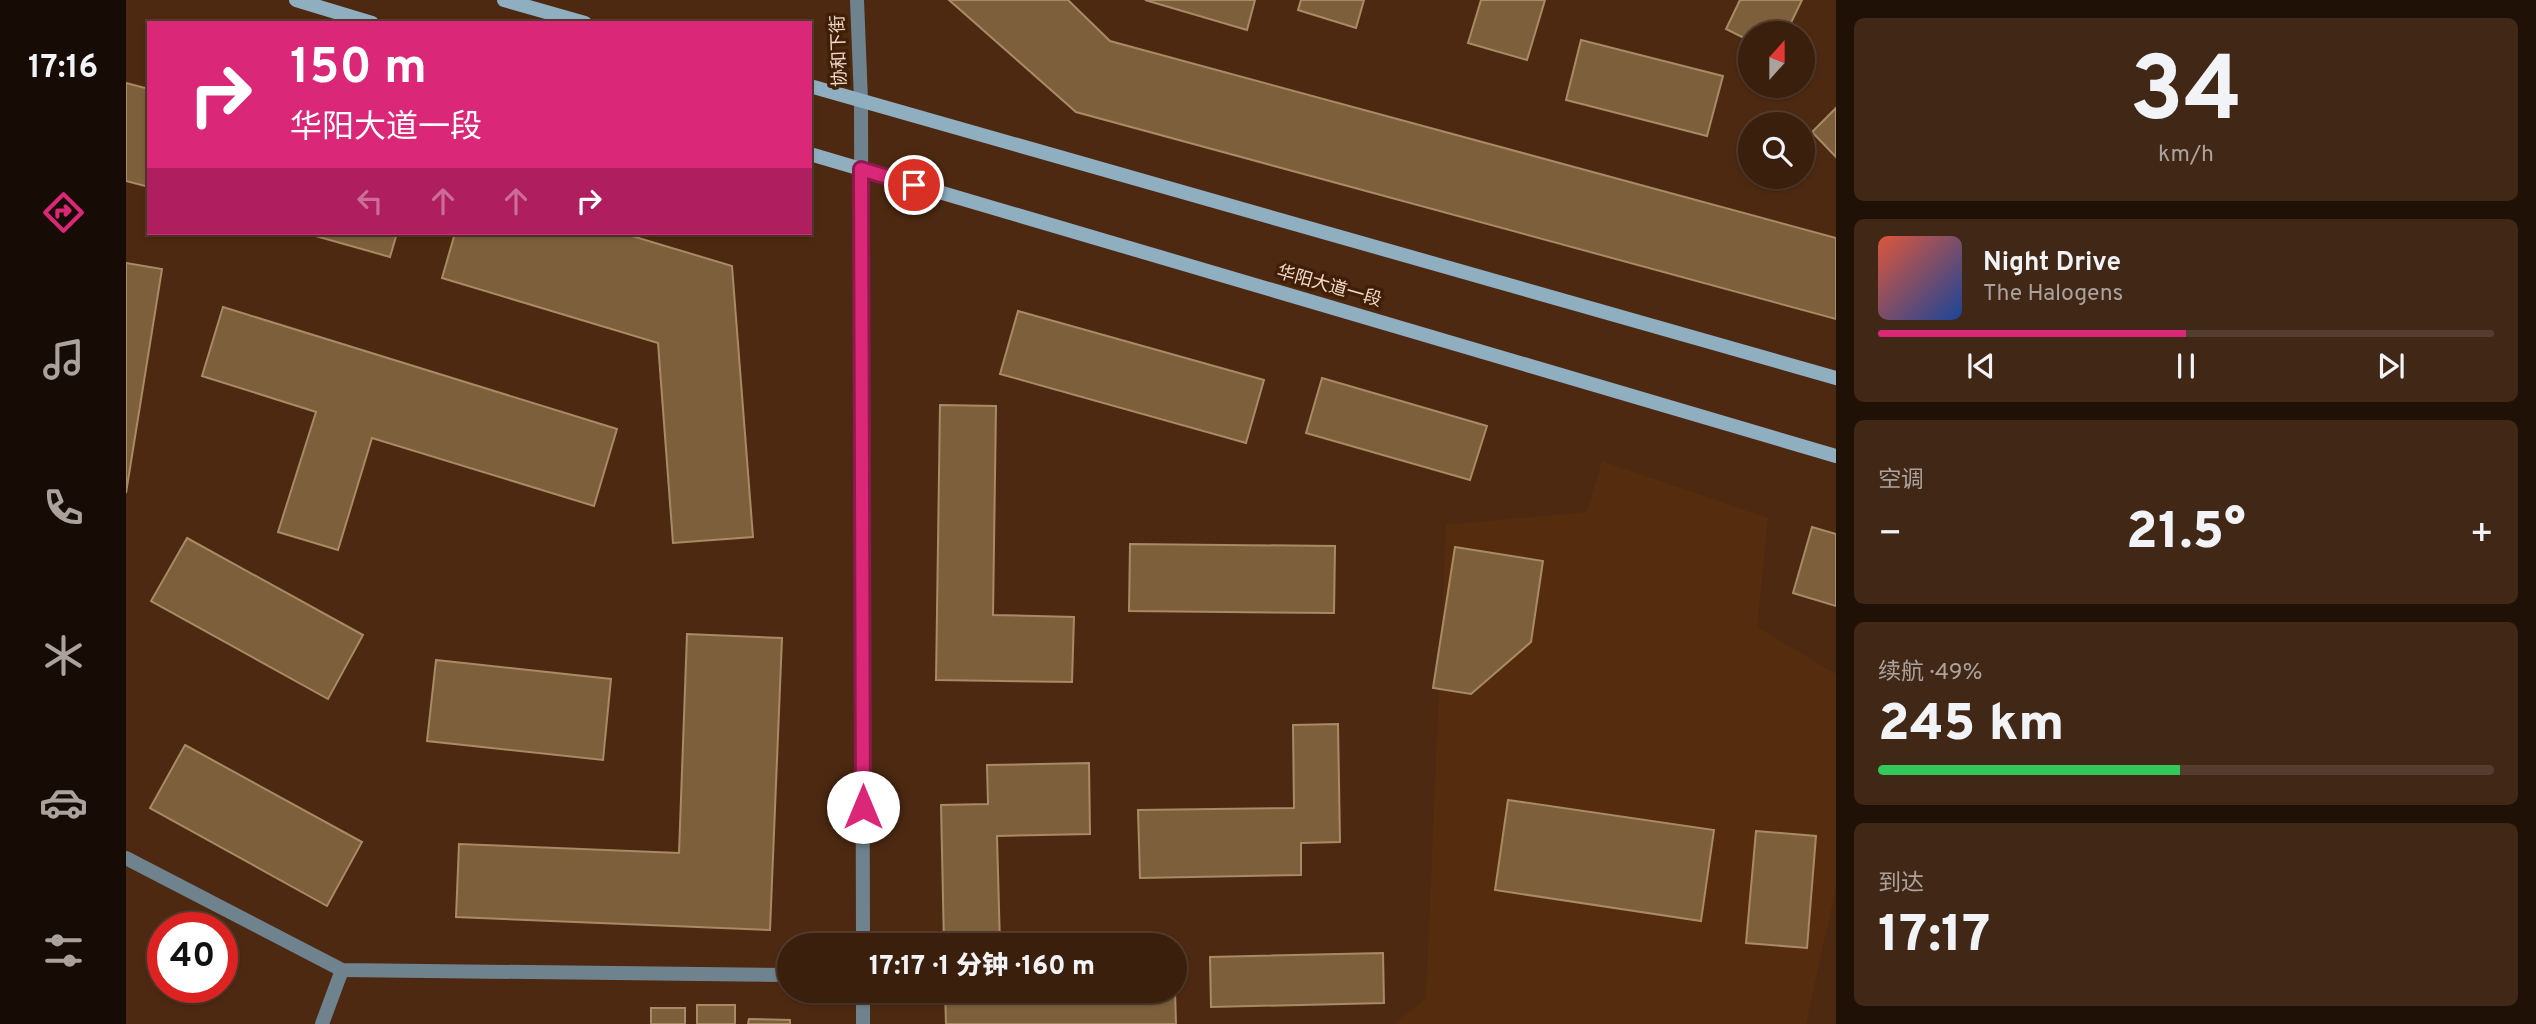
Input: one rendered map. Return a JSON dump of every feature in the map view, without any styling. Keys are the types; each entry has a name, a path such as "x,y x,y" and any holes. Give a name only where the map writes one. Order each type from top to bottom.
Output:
{"main road":[{"path":"296,0 365,21"},
{"path":"504,0 578,21"},
{"path":"812,87 1836,378"},
{"name":"华阳大道一段","path":"812,155 1836,456"}],"street":[{"name":"协和下街","path":"857,0 861,100 863,933"},
{"path":"126,858 342,970 777,975"},
{"path":"322,1024 342,970"},
{"path":"863,1003 863,1024"}],"shaded area":[{"path":"1602,461 1768,518 1757,627 1836,674 1836,887 1806,1024 1394,1024 1426,998 1446,525 1587,512"}],"building":[{"path":"949,0 1068,0 1110,41 1836,238 1836,319 1076,112"},
{"path":"1145,0 1255,0 1247,30"},
{"path":"1301,0 1364,0 1356,28 1298,10"},
{"path":"1481,0 1545,0 1527,60 1468,43"},
{"path":"1740,0 1802,0 1792,21 1738,21 1738,35 1726,29"},
{"path":"1581,40 1723,76 1707,136 1566,100"},
{"path":"126,83 147,88 147,186 126,181"},
{"path":"1836,108 1836,157 1815,135 1815,129"},
{"path":"312,235 396,235 390,257"},
{"path":"454,235 629,235 732,266 753,537 673,543 658,343 442,278"},
{"path":"126,263 162,269 126,493"},
{"path":"223,307 617,429 594,506 372,438 338,550 278,532 316,412 202,376"},
{"path":"1018,311 1264,380 1246,443 1000,374"},
{"path":"1322,378 1487,426 1470,480 1306,433"},
{"path":"940,405 996,406 993,615 1074,617 1072,682 936,680"},
{"path":"1812,527 1836,534 1836,606 1793,593"},
{"path":"187,538 363,635 328,699 151,601"},
{"path":"1130,544 1335,546 1334,613 1129,611"},
{"path":"1455,547 1543,561 1531,642 1471,694 1433,688"},
{"path":"687,634 782,638 770,930 456,917 459,844 679,853"},
{"path":"436,660 611,679 603,760 427,741"},
{"path":"1338,724 1340,842 1301,843 1301,875 1140,878 1138,810 1294,808 1293,725"},
{"path":"185,745 362,842 327,906 150,808"},
{"path":"1089,763 1090,834 997,836 1000,933 944,933 941,805 988,804 987,765"},
{"path":"1508,800 1714,830 1701,921 1495,890"},
{"path":"1756,831 1816,836 1807,948 1746,943"},
{"path":"1383,953 1384,1003 1211,1007 1210,957"},
{"path":"945,1003 1175,1003 1176,1024 946,1024"},
{"path":"697,1005 735,1005 735,1024 697,1024"},
{"path":"651,1008 685,1008 685,1024 651,1024"},
{"path":"749,1019 790,1020 790,1024 748,1024"}],"route":[{"path":"863,807 861,169 914,185"}]}
